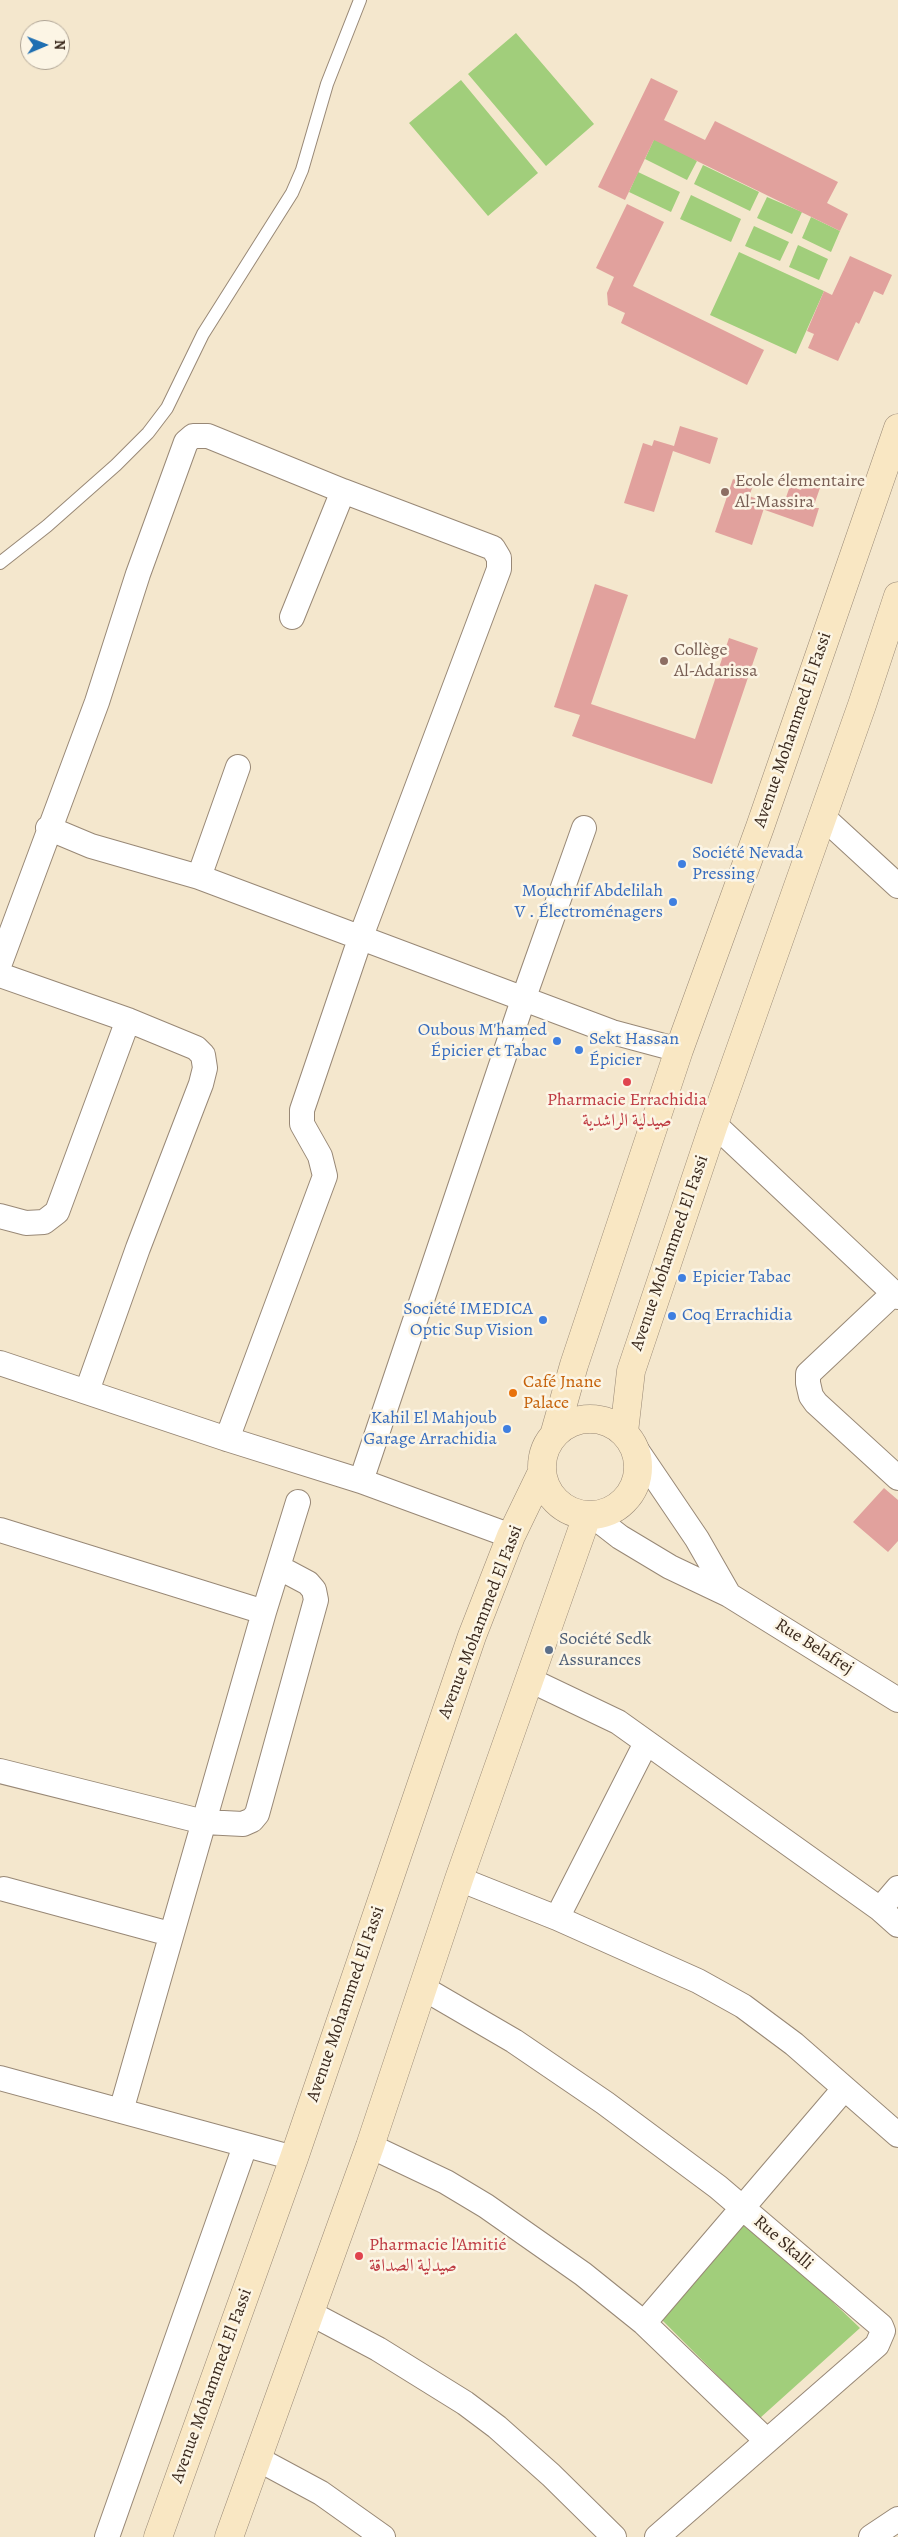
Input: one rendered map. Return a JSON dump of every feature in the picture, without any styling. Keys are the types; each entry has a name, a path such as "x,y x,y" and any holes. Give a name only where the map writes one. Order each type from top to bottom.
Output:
{"main road":[{"name":"Avenue Mohammed El Fassi","path":"158,2537 294,2158 469,1645 511,1536 542,1474 544,1451 555,1432 574,1365 679,1050 760,827 898,428"},
{"name":"Avenue Mohammed El Fassi","path":"590,1516 608,1512 621,1504 632,1492 637,1477 638,1462 629,1439 631,1370 714,1124 823,817 898,596"},
{"path":"555,1432 571,1421 590,1418 608,1421 629,1439"},
{"path":"229,2537 370,2146 459,1879 590,1516 571,1512 557,1503 547,1490 542,1474"}],"street":[{"path":"0,963 48,828 97,702 138,574 186,442 193,436 208,436 343,491 493,548 500,563 360,939 302,1110 302,1124 320,1156 325,1176 227,1439"},
{"path":"292,617 343,491"},
{"path":"199,877 238,767"},
{"path":"823,817 898,886"},
{"path":"48,828 91,846 199,877 612,1032 679,1050"},
{"path":"361,1481 584,828"},
{"path":"0,975 128,1020 196,1048 204,1055 205,1068 87,1391"},
{"path":"0,1216 26,1223 35,1223 44,1222 56,1212 128,1020"},
{"path":"714,1124 896,1295 808,1374 811,1396 816,1403 898,1478"},
{"path":"0,1363 227,1439 361,1481 511,1536"},
{"name":"Rue Belafrej","path":"629,1439 697,1539 730,1595"},
{"path":"121,2111 170,1934 298,1502"},
{"name":"Rue Belafrej","path":"590,1516 620,1537 670,1567 730,1595 898,1700"},
{"path":"0,1530 264,1612"},
{"path":"0,1771 204,1822 243,1824 257,1814 316,1600 314,1590 308,1583 278,1568"},
{"path":"530,1680 618,1722 880,1909 898,1925"},
{"path":"556,1918 646,1743"},
{"path":"459,1879 556,1918 698,1981 743,2006 794,2044 898,2135"},
{"path":"880,1909 898,1888"},
{"path":"4,1889 170,1934"},
{"name":"Rue Skalli","path":"423,1988 514,2041 596,2097 718,2187 881,2326 883,2332 877,2345 657,2537"},
{"path":"0,2078 294,2158"},
{"path":"644,2323 844,2089"},
{"path":"107,2537 246,2146"},
{"path":"370,2146 446,2182 486,2206 583,2274 644,2323 766,2441"},
{"path":"310,2313 378,2349 465,2403 497,2427 551,2475 614,2537"},
{"path":"256,2458 321,2493 383,2537"},
{"path":"871,2537 898,2519"}],"lane":[{"path":"0,563 47,526 116,465 148,433 167,408 212,319 292,193 302,170 327,84 360,0"}],"green space":[{"path":"516,33 594,124 546,166 468,74"},
{"path":"461,80 538,173 488,216 409,123"},
{"path":"656,135 697,161 687,180 645,159"},
{"path":"703,165 759,192 750,211 694,184"},
{"path":"638,172 680,192 671,212 629,192"},
{"path":"691,195 741,219 731,242 680,219"},
{"path":"767,197 802,212 792,234 757,218"},
{"path":"811,217 840,231 831,252 802,238"},
{"path":"754,226 789,242 780,261 745,246"},
{"path":"798,245 828,259 819,280 789,267"},
{"path":"739,252 824,291 796,354 710,315"},
{"path":"743,2216 860,2328 760,2418 655,2313"}],"building":[{"path":"651,78 678,91 664,120 705,140 715,121 838,182 827,203 848,214 840,231 654,140 625,200 598,187"},
{"path":"627,204 664,222 633,286 764,350 747,385 621,323 625,313 608,305 607,293 614,277 596,268"},
{"path":"850,256 892,275 883,295 874,291 859,324 856,322 838,361 808,348 814,334 807,331 824,291 832,295"},
{"path":"680,426 718,438 710,464 673,451 654,512 624,503 643,443 652,446 654,440 674,446"},
{"path":"733,479 753,486 749,496 766,502 752,545 715,532"},
{"path":"805,479 821,485 813,508 819,508 813,527 765,510 766,505 783,506 790,486 801,490"},
{"path":"595,584 628,595 591,704 695,739 729,638 758,648 712,784 572,736 580,715 554,707"},
{"path":"884,1488 898,1500 898,1541 888,1552 853,1522"}],"place":[{"name":"Ecole élementaire Al-Massira","path":"725,492"},
{"name":"Collège Al-Adarissa","path":"664,661"},
{"name":"Société Nevada Pressing","path":"682,864"},
{"name":"Mouchrif Abdelilah V . Électroménagers","path":"673,902"},
{"name":"Oubous M'hamed Épicier et Tabac","path":"557,1041"},
{"name":"Sekt Hassan Épicier","path":"579,1050"},
{"name":"Pharmacie Errachidia صيدلية الراشدية","path":"627,1082"},
{"name":"Epicier Tabac","path":"682,1278"},
{"name":"Coq Errachidia","path":"672,1316"},
{"name":"Société IMEDICA Optic Sup Vision","path":"543,1320"},
{"name":"Café Jnane Palace","path":"513,1393"},
{"name":"Kahil El Mahjoub Garage Arrachidia","path":"507,1429"},
{"name":"Société Sedk Assurances","path":"549,1650"},
{"name":"Pharmacie l'Amitié صيدلية الصداقة","path":"359,2256"}]}
